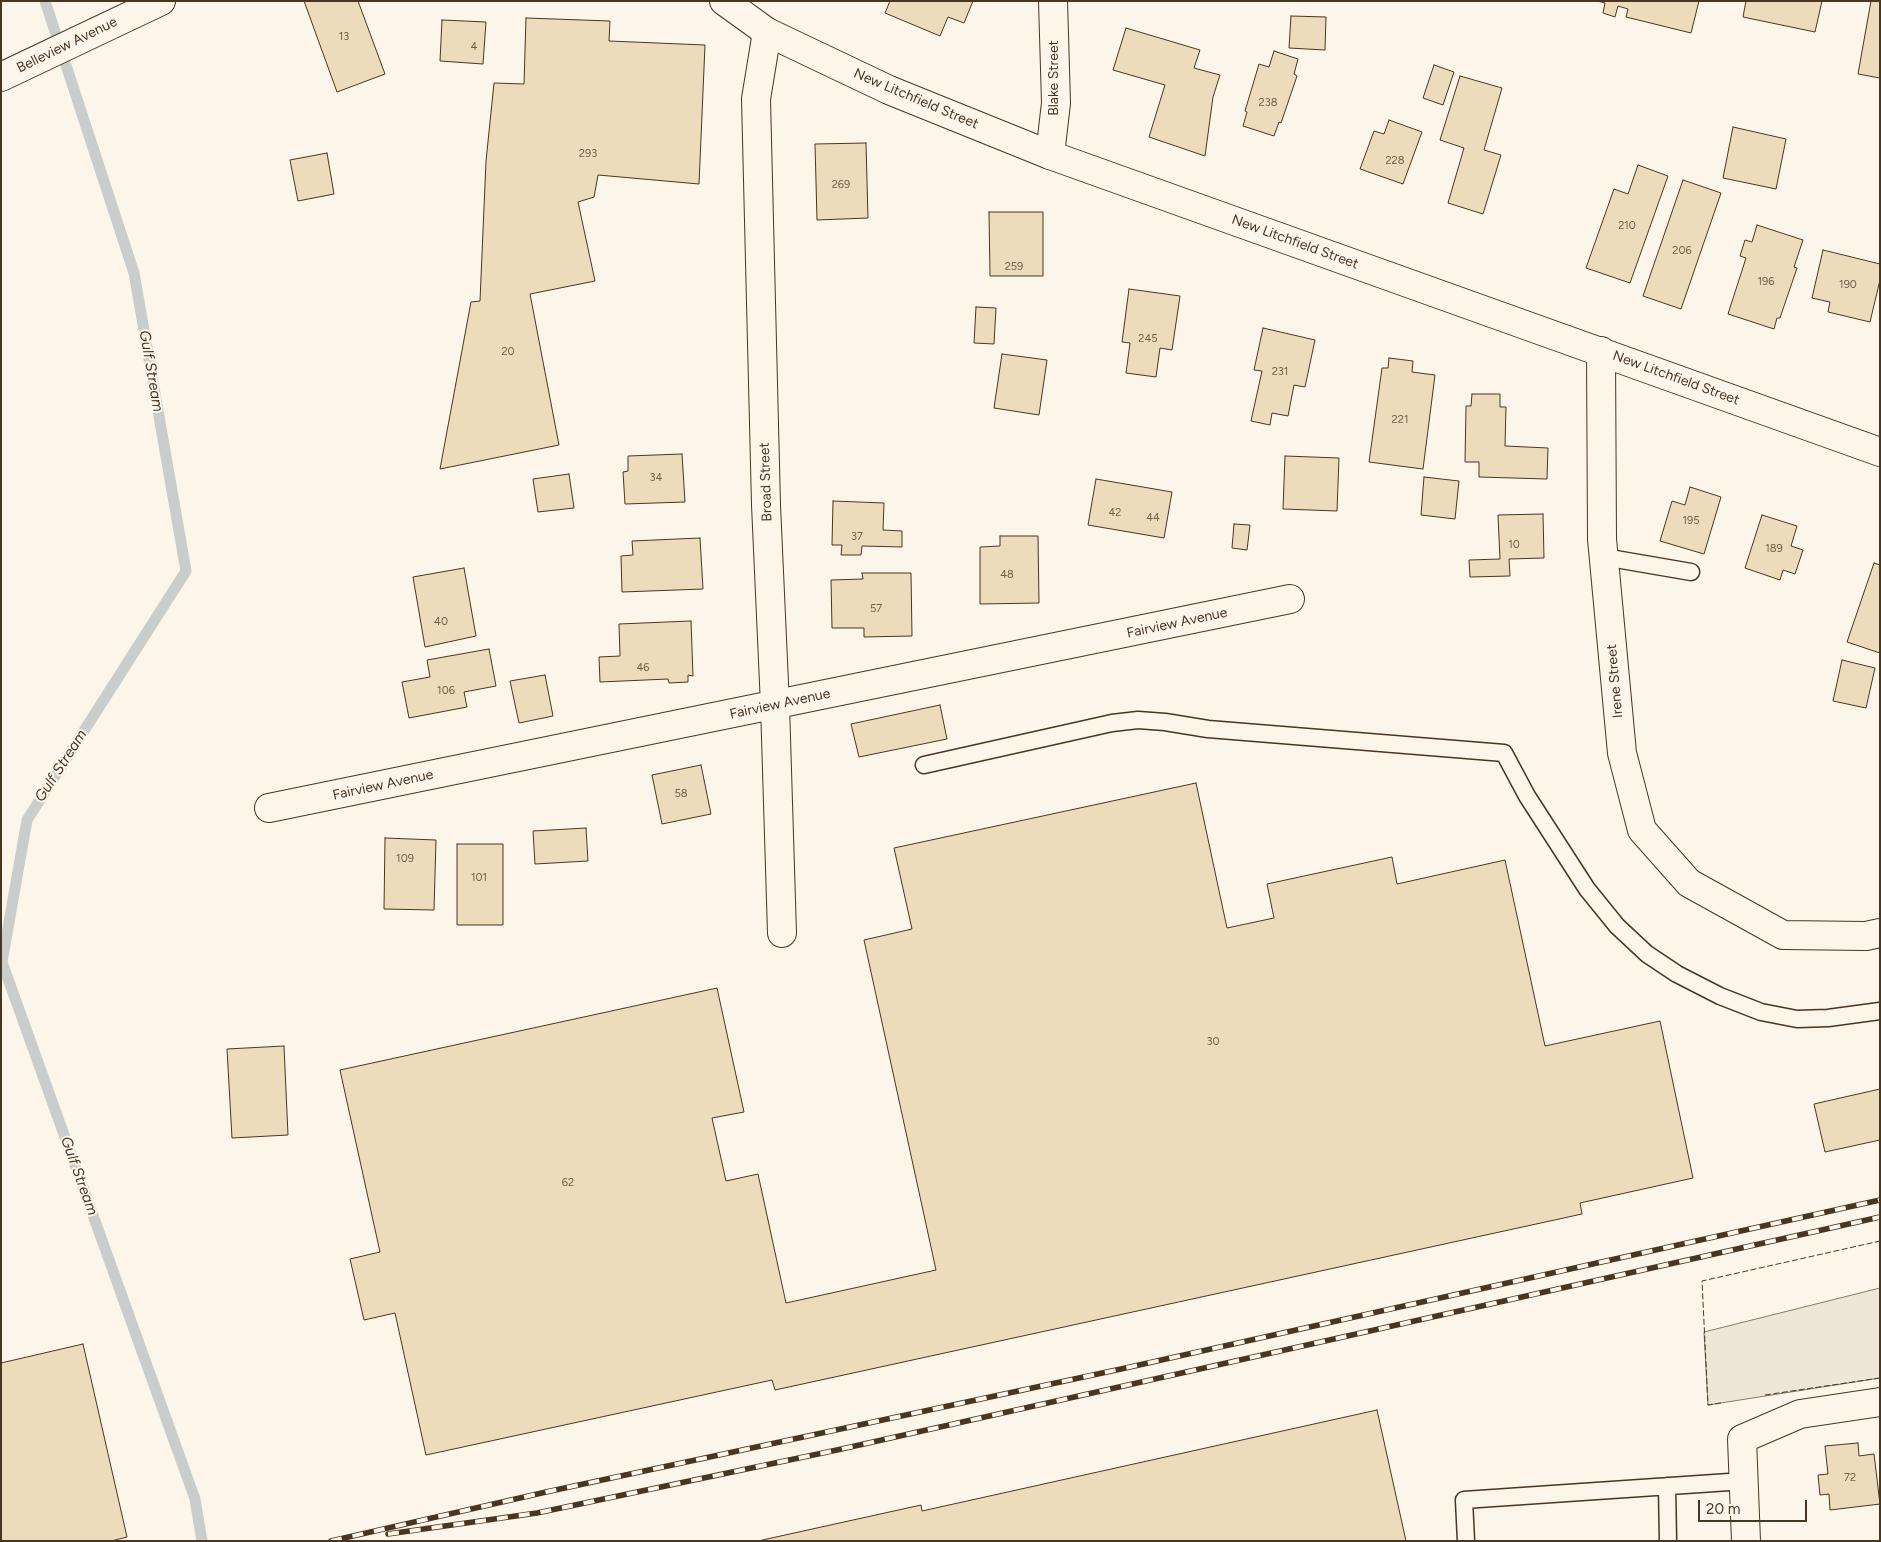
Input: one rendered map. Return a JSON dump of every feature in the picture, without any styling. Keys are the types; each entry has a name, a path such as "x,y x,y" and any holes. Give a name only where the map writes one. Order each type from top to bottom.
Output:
{"main road":[{"name":"Belleview Avenue","path":"12,71 161,1"},
{"name":"New Litchfield Street","path":"724,1 768,32 889,90 1050,155 1880,452"},
{"name":"Blake Street","path":"1050,155 1056,103 1053,1"},
{"name":"Broad Street","path":"768,32 756,99 766,505 775,705 782,933"},
{"name":"Irene Street","path":"1601,351 1602,539 1622,753 1642,830 1689,883 1783,935 1866,936 1880,933"},
{"name":"Fairview Avenue","path":"269,808 1290,599"},
{"path":"1746,1541 1742,1439 1800,1414 1880,1402"}],"lane":[{"path":"1604,557 1691,572"},
{"path":"924,766 1112,723 1138,720 1208,729 1504,754 1527,796 1587,889 1616,926 1646,954 1677,974 1720,996 1761,1012 1798,1019 1828,1018 1880,1011"},
{"path":"1466,1541 1464,1500 1744,1481"},
{"path":"1667,1486 1668,1541"}],"shaded area":[{"path":"1880,1288 1880,1378 1708,1405 1704,1332"}],"building":[{"path":"304,1 358,1 385,74 337,92"},
{"path":"890,1 973,1 964,23 948,17 940,36 885,13"},
{"path":"1597,1 1699,1 1691,33 1626,17 1628,9 1618,6 1615,17 1603,13 1605,3"},
{"path":"1746,1 1822,1 1815,32 1743,17"},
{"path":"1871,1 1880,1 1880,78 1858,74"},
{"path":"1291,16 1326,17 1325,50 1289,48"},
{"path":"526,18 610,21 609,41 705,45 699,184 598,175 594,197 578,202 595,281 530,294 559,445 440,469 471,302 480,301 486,161 494,83 524,84"},
{"path":"442,20 486,22 483,64 440,61"},
{"path":"1126,28 1200,50 1194,68 1220,75 1213,97 1205,156 1149,137 1165,85 1113,70"},
{"path":"1274,51 1298,59 1294,74 1297,76 1281,123 1279,122 1274,136 1243,126 1247,112 1245,111 1259,64 1269,67"},
{"path":"1434,65 1454,72 1443,105 1423,98"},
{"path":"1460,76 1502,88 1484,150 1501,155 1483,214 1448,203 1464,148 1440,140"},
{"path":"1389,120 1422,132 1403,184 1360,169 1374,131 1384,134"},
{"path":"1733,127 1786,139 1776,189 1723,178"},
{"path":"866,143 868,218 817,220 815,144"},
{"path":"327,153 334,194 298,201 290,160"},
{"path":"1638,165 1668,176 1630,283 1586,268 1614,189 1628,194"},
{"path":"1683,180 1721,193 1681,309 1643,296"},
{"path":"989,212 1043,212 1043,276 990,276"},
{"path":"1757,225 1803,240 1794,267 1797,268 1780,318 1777,318 1774,329 1728,314 1746,258 1740,256 1745,240 1752,242"},
{"path":"1823,250 1880,264 1880,280 1870,322 1828,312 1830,302 1812,298"},
{"path":"1129,289 1180,296 1172,350 1160,348 1156,377 1126,373 1130,343 1122,342"},
{"path":"976,307 996,308 994,344 974,343"},
{"path":"1263,328 1315,340 1305,387 1294,385 1288,416 1272,413 1270,425 1251,421 1262,371 1254,370"},
{"path":"1002,354 1047,360 1039,415 994,408"},
{"path":"1389,358 1413,361 1412,372 1435,375 1423,469 1369,462 1382,368 1388,368"},
{"path":"1472,394 1500,394 1500,407 1506,407 1505,446 1548,448 1547,479 1479,477 1479,462 1465,462 1466,406 1471,406"},
{"path":"682,454 685,502 625,504 623,472 628,471 628,456"},
{"path":"1285,456 1339,458 1337,511 1283,509"},
{"path":"569,474 574,508 538,512 533,479"},
{"path":"1424,477 1459,481 1455,519 1421,515"},
{"path":"1096,479 1172,492 1164,538 1088,525"},
{"path":"1690,487 1721,497 1704,554 1660,541 1672,501 1685,505"},
{"path":"833,501 884,503 883,530 902,531 902,547 862,546 861,555 841,555 842,545 832,545"},
{"path":"1543,514 1544,558 1509,559 1510,576 1470,577 1469,560 1500,559 1498,515"},
{"path":"1762,515 1797,526 1791,546 1803,550 1795,574 1783,570 1780,580 1745,568"},
{"path":"1234,524 1250,525 1247,550 1232,548"},
{"path":"1000,536 1038,536 1039,603 980,604 980,547 1000,546"},
{"path":"700,538 703,589 622,592 621,556 633,555 632,541"},
{"path":"1874,563 1880,565 1880,653 1847,642"},
{"path":"464,568 476,636 425,647 413,577"},
{"path":"862,573 911,573 912,636 864,637 864,628 832,628 831,580 863,579"},
{"path":"691,621 693,676 688,675 688,682 669,683 668,679 600,682 599,657 620,656 619,624"},
{"path":"489,649 496,686 464,692 467,707 409,718 402,682 430,677 427,660"},
{"path":"1842,660 1875,668 1866,708 1833,701"},
{"path":"545,675 553,716 519,723 510,681"},
{"path":"940,705 947,739 859,757 851,724"},
{"path":"701,765 711,814 662,824 652,775"},
{"path":"1196,783 1227,928 1274,918 1267,884 1392,857 1397,884 1505,860 1545,1046 1660,1021 1693,1178 1580,1203 1582,1214 775,1390 772,1380 426,1455 395,1313 364,1320 350,1259 380,1252 340,1070 717,988 744,1112 712,1118 726,1181 758,1174 786,1303 936,1270 864,940 912,929 894,848"},
{"path":"586,828 588,861 535,864 533,831"},
{"path":"385,838 436,840 434,910 384,909"},
{"path":"457,844 503,844 503,925 457,925"},
{"path":"284,1046 288,1135 232,1138 227,1049"},
{"path":"1880,1089 1880,1140 1825,1152 1814,1104"},
{"path":"83,1344 127,1537 111,1541 1,1541 1,1363"},
{"path":"1377,1410 1406,1541 758,1541 921,1505 922,1511"},
{"path":"1858,1443 1859,1456 1874,1454 1880,1504 1830,1510 1829,1494 1820,1495 1818,1475 1828,1474 1825,1446"}],"waterway":[{"name":"Gulf Stream","path":"45,1 134,273 186,571 27,820 2,962 195,1499 202,1541"}],"railway":[{"path":"331,1541 546,1492 1121,1369 1880,1200"},
{"path":"388,1534 537,1513 837,1450 1880,1217"}],"fence":[{"path":"1721,1403 1708,1405 1702,1281 1880,1241"},
{"path":"1765,1395 1880,1378"}]}
